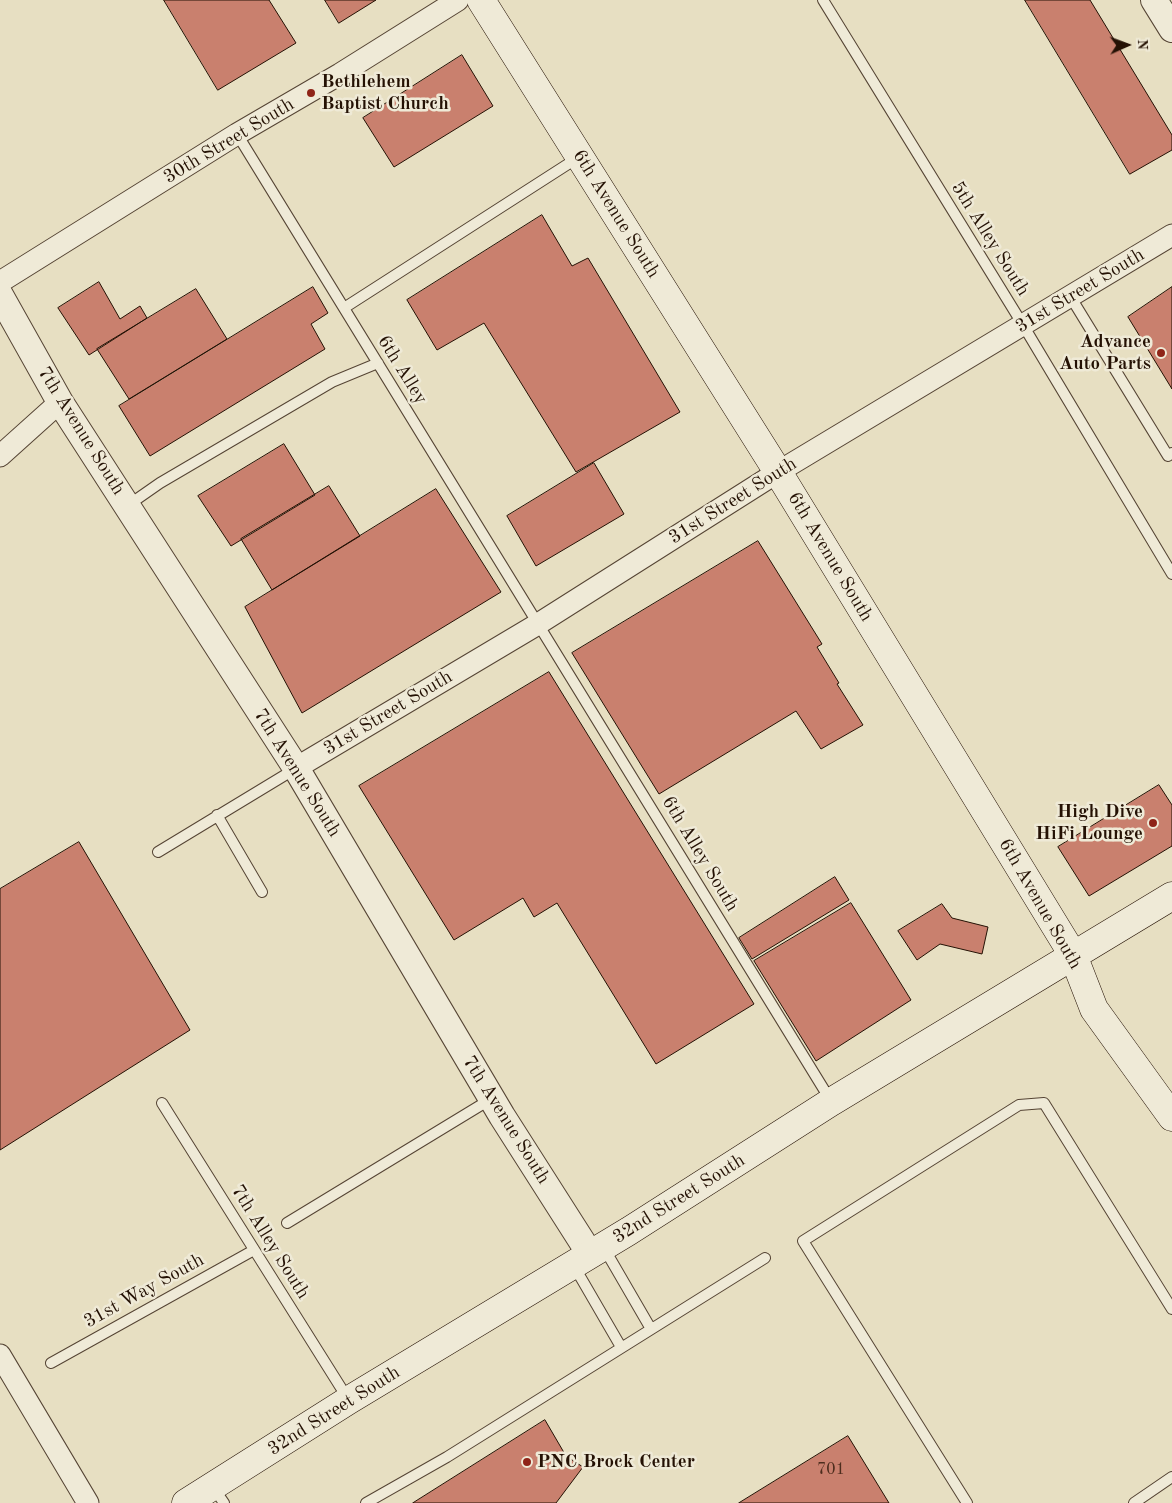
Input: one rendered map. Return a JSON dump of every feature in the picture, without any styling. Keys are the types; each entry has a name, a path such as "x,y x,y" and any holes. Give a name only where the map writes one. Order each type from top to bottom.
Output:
{"main road":[{"name":"6th Avenue South","path":"481,0 778,472 1074,955 1094,1009 1172,1117"},
{"name":"32nd Street South","path":"186,1503 218,1495 349,1400 588,1255 831,1102 1172,896"}],"street":[{"name":"30th Street South","path":"0,282 237,134 340,74 458,0"},
{"path":"1154,0 1172,29"},
{"name":"31st Street South","path":"296,768 538,624 778,472 1172,235"},
{"name":"7th Avenue South","path":"0,295 60,402 296,768 492,1099 588,1255"},
{"path":"0,456 60,402"},
{"path":"0,1355 88,1503"}],"lane":[{"name":"5th Alley South","path":"823,0 1023,325 1172,574"},
{"name":"6th Alley","path":"237,134 538,624"},
{"path":"344,308 580,157"},
{"path":"1070,296 1168,456 1172,453"},
{"path":"127,506 160,483 332,382 378,363"},
{"name":"6th Alley South","path":"538,624 831,1102"},
{"path":"158,852 296,768"},
{"path":"217,815 262,892"},
{"path":"287,1222 492,1099"},
{"name":"7th Alley South","path":"162,1103 349,1400"},
{"path":"967,1503 803,1241 1019,1105 1044,1103 1172,1309"},
{"name":"31st Way South","path":"51,1363 254,1250"},
{"path":"588,1255 651,1329"},
{"path":"588,1255 621,1347"},
{"path":"366,1503 446,1458 765,1258"},
{"path":"1134,1503 1172,1477"}],"building":[{"path":"164,0 269,0 296,43 218,90"},
{"path":"325,0 376,0 339,23"},
{"path":"1025,0 1090,0 1172,135 1172,150 1130,174"},
{"path":"462,55 493,106 394,167 363,118"},
{"path":"542,215 572,266 588,258 680,412 576,472 484,323 437,350 407,300"},
{"path":"99,282 120,319 140,306 147,318 89,355 58,308"},
{"path":"313,287 328,313 311,324 325,349 150,456 119,406"},
{"name":"Advance Auto Parts","path":"1172,287 1172,389 1128,317"},
{"path":"196,289 227,339 129,399 97,349"},
{"path":"284,444 315,495 231,546 198,496"},
{"path":"594,463 624,514 536,566 507,516"},
{"path":"329,486 360,536 272,590 241,539"},
{"path":"436,489 501,592 302,713 245,607"},
{"path":"758,541 822,644 817,647 839,683 837,684 863,725 821,749 796,711 659,794 572,653"},
{"path":"549,672 754,1004 656,1064 557,903 534,917 523,898 454,940 359,786"},
{"path":"1159,785 1172,805 1172,846 1089,896 1058,847"},
{"path":"79,842 190,1030 0,1150 0,889"},
{"path":"835,877 849,900 752,959 739,938"},
{"path":"851,903 911,1000 816,1061 754,961"},
{"path":"942,904 952,918 988,927 982,954 940,944 917,960 898,931"},
{"name":"PNC Brock Center","path":"545,1420 566,1456 583,1467 556,1503 413,1503"},
{"name":"PNC Brock Center","path":"848,1436 889,1503 739,1503"}],"place":[{"name":"Bethlehem Baptist Church","path":"311,93"},
{"name":"Advance Auto Parts","path":"1161,353"},
{"name":"High Dive HiFi Lounge","path":"1153,823"},
{"name":"PNC Brock Center","path":"527,1462"}]}
